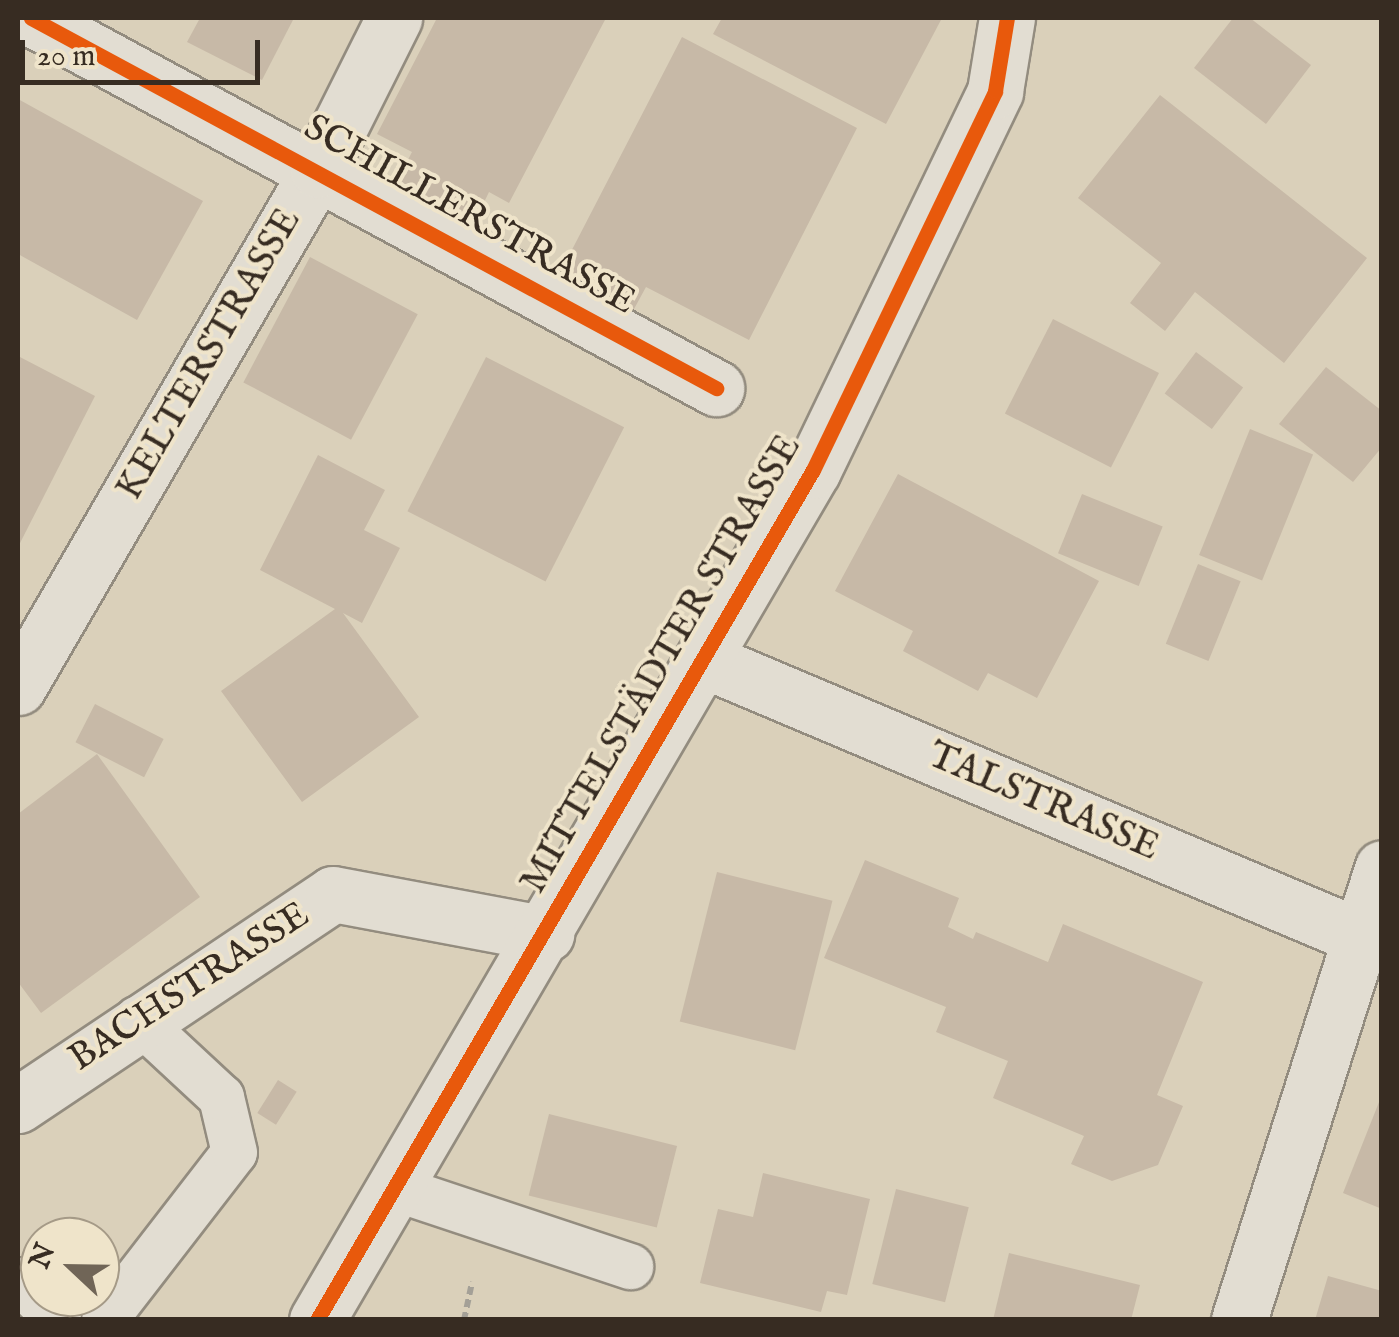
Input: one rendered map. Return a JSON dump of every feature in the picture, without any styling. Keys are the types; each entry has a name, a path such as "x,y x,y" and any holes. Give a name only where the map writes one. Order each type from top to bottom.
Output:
{"street":[{"name":"SCHILLERSTRASSE","path":"31,18 716,388"},
{"name":"KELTERSTRASSE","path":"18,688 318,170 394,18"},
{"name":"MITTELSTÄDTER STRASSE","path":"317,1320 546,934 813,470 944,207 995,92 1008,18"},
{"name":"TALSTRASSE","path":"704,660 1371,942"},
{"path":"1239,1320 1371,942 1382,868"},
{"name":"BACHSTRASSE","path":"18,1104 136,1018 333,894 546,934"}],"lane":[{"path":"104,1320 234,1152 220,1096 136,1018"},
{"path":"394,1188 630,1266"},
{"path":"18,1280 58,1320"}],"building":[{"path":"200,18 294,18 262,80 187,42"},
{"path":"437,18 606,18 509,203 489,192 475,221 397,181 412,152 377,134"},
{"path":"722,18 942,18 886,124 713,34"},
{"path":"1233,18 1250,18 1311,65 1266,124 1194,68"},
{"path":"682,37 857,128 749,340 646,287 634,309 561,271"},
{"path":"1160,95 1367,258 1284,363 1195,292 1165,331 1130,303 1161,263 1078,198"},
{"path":"18,99 203,201 137,320 18,254"},
{"path":"310,257 418,314 351,440 243,382"},
{"path":"1053,319 1159,373 1111,467 1005,413"},
{"path":"1196,352 1243,388 1212,429 1165,394"},
{"path":"18,356 95,396 18,547"},
{"path":"486,357 624,427 546,582 407,511"},
{"path":"1326,367 1382,411 1382,447 1353,482 1279,424"},
{"path":"1250,429 1313,454 1262,581 1199,555"},
{"path":"318,455 385,490 364,530 400,548 362,623 343,613 419,717 302,802 221,691 335,609 260,570"},
{"path":"898,474 1099,581 1037,698 988,673 978,691 903,651 913,631 835,591"},
{"path":"1082,494 1163,527 1139,586 1058,553"},
{"path":"1198,564 1241,581 1208,661 1166,644"},
{"path":"95,704 164,739 144,777 75,742"},
{"path":"97,754 200,897 41,1013 18,982 18,814"},
{"path":"865,860 959,898 948,927 973,939 976,932 1048,962 1063,924 1203,982 1157,1095 1183,1106 1158,1165 1112,1181 1071,1164 1084,1136 993,1098 1008,1061 936,1032 946,1007 824,958"},
{"path":"717,872 832,901 795,1050 680,1021"},
{"path":"278,1080 297,1092 276,1125 257,1113"},
{"path":"1382,1097 1382,1209 1343,1193"},
{"path":"549,1114 677,1146 657,1227 529,1196"},
{"path":"763,1173 870,1199 847,1295 827,1291 821,1312 700,1283 718,1209 753,1217"},
{"path":"896,1189 969,1207 945,1302 872,1284"},
{"path":"1009,1253 1140,1285 1131,1320 993,1320"},
{"path":"1328,1276 1382,1291 1382,1320 1315,1320"}],"cycle path":[{"path":"31,18 716,388"},
{"path":"317,1320 813,470 995,91 1007,18"}]}
